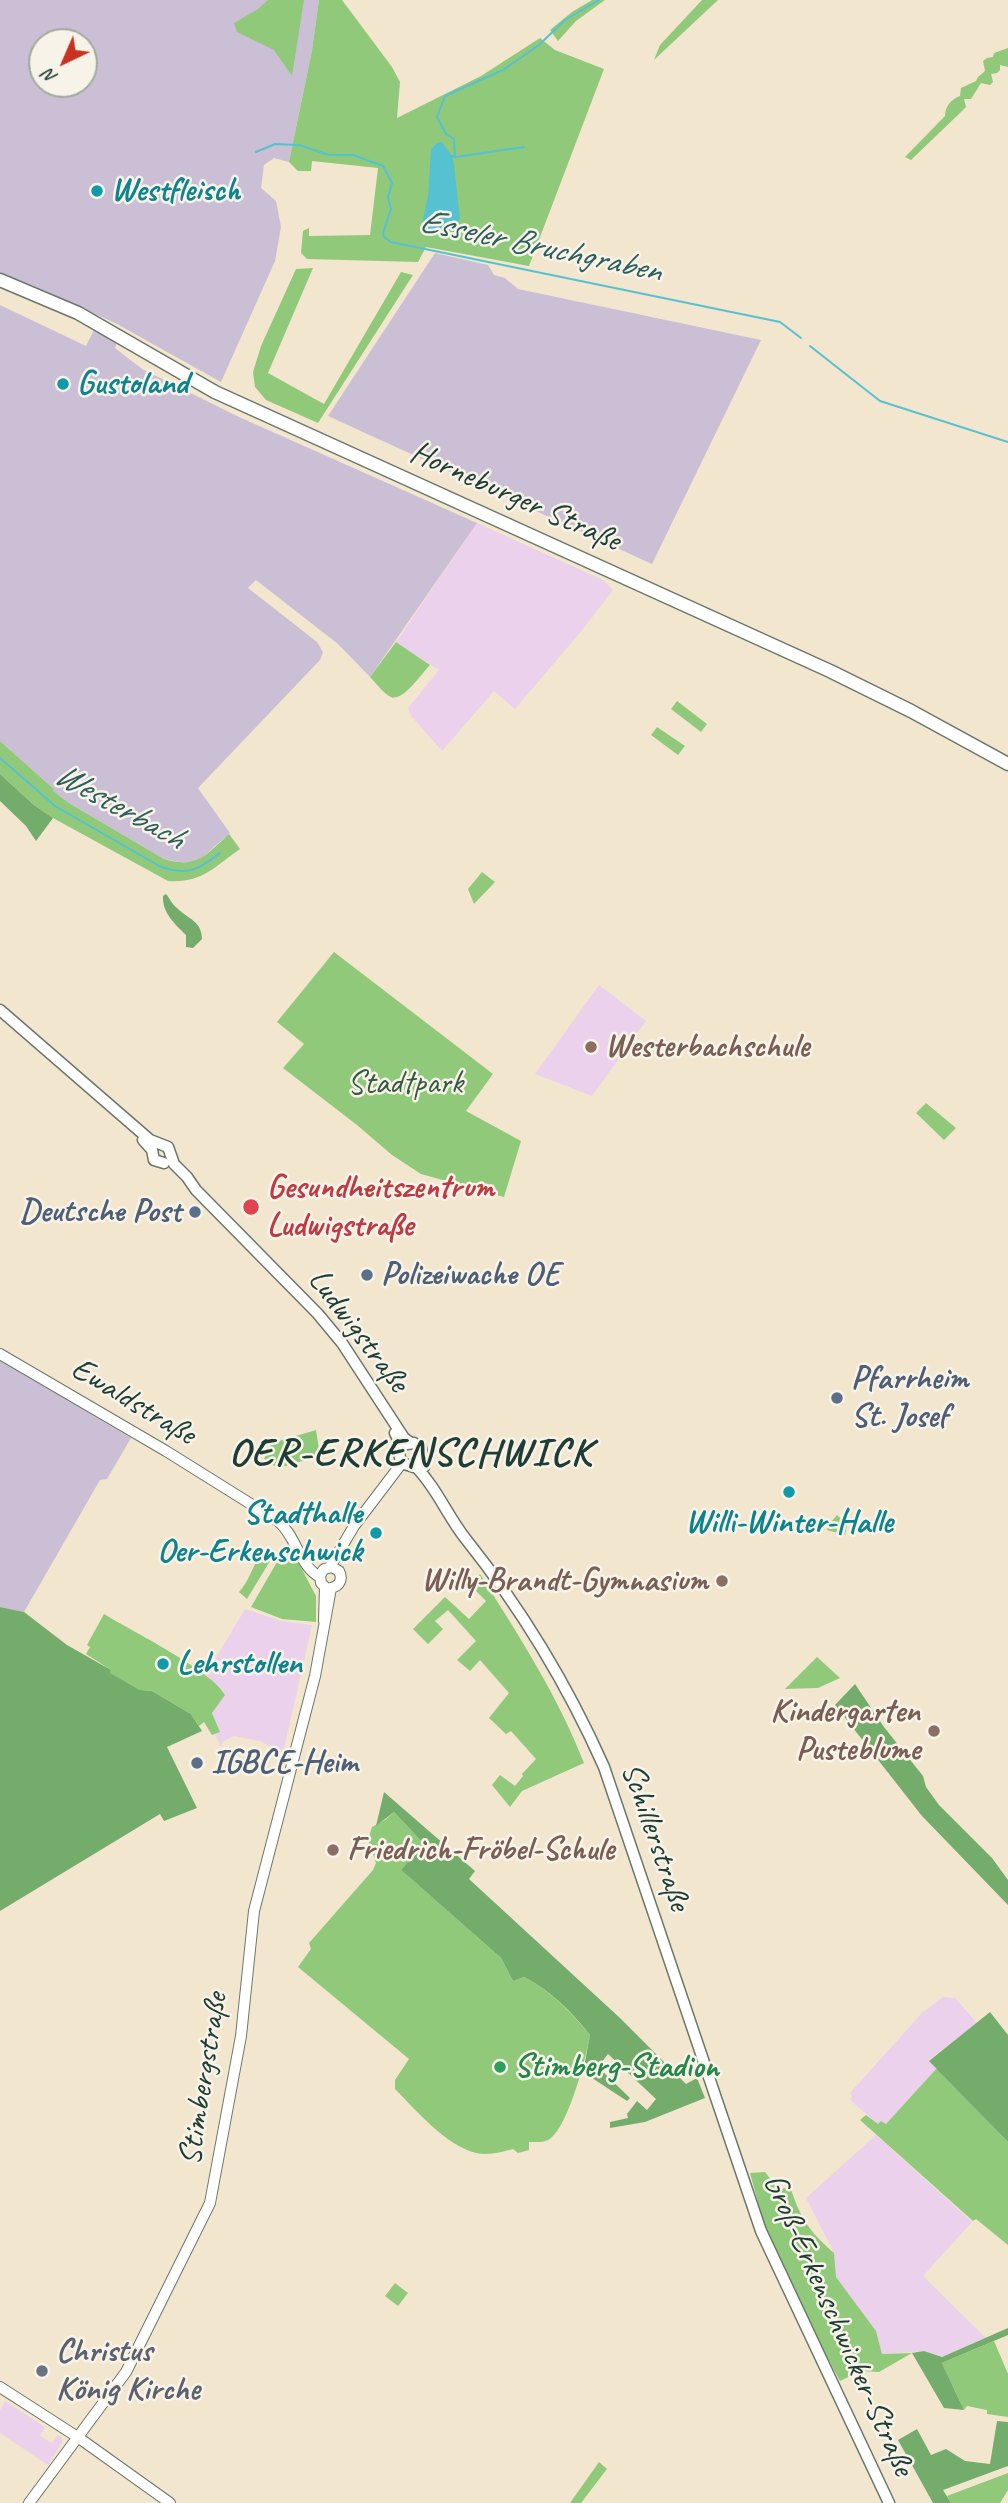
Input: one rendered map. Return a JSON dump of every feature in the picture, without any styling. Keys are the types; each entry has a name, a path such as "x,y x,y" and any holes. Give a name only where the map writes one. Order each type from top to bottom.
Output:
{"main road":[{"name":"Horneburger Straße","path":"0,279 58,303 97,323 215,392 830,671 919,715 1008,764"},
{"path":"0,1010 155,1147 168,1147 167,1160 155,1162 152,1157 155,1147"},
{"name":"Ludwigstraße","path":"167,1160 304,1298 342,1343 399,1430 406,1446 421,1448 411,1464"},
{"path":"406,1446 399,1456 411,1464"},
{"name":"Schillerstraße","path":"411,1464 430,1478 470,1536 474,1547 563,1685 604,1767 739,2167"},
{"name":"Groß-Erkenschwicker-Straße","path":"739,2167 761,2231 790,2297 889,2503"}],"street":[{"name":"Ewaldstraße","path":"0,1354 166,1451 278,1521 291,1534 300,1551 314,1567 327,1571"},
{"name":"Stimbergstraße","path":"29,2503 126,2372 210,2203 241,2036 254,1911 315,1676 328,1588 327,1571 354,1526 411,1464"},
{"name":"Stimbergstraße","path":"327,1571 340,1573 341,1579 338,1585 328,1588"},
{"path":"0,2387 79,2438 170,2503"}],"shaded area":[{"path":"0,0 319,0 312,50 289,162 274,158 264,165 261,188 276,201 281,227 275,261 221,382 117,324 36,287 0,274"},
{"path":"435,253 488,265 494,275 505,278 518,289 761,340 652,564 328,416"},
{"path":"0,305 86,346 94,330 117,343 115,348 142,369 239,417 477,523 370,677 338,644 256,580 248,588 317,642 323,652 320,660 198,788 230,833 197,862 164,859 69,803 52,791 53,788 0,741"},
{"path":"477,523 603,580 613,590 515,709 494,691 442,751 412,717 408,708 439,670 396,642"},
{"name":"Westerbachschule","path":"599,985 646,1021 592,1096 535,1074"},
{"path":"0,1360 131,1438 107,1479 100,1480 24,1612 0,1607"},
{"path":"245,1609 281,1621 312,1625 283,1753 260,1741 234,1736 223,1741 221,1747 215,1735 220,1732 212,1713 224,1691 206,1675"},
{"path":"943,1997 955,1998 977,2023 929,2060 937,2068 885,2125 878,2124 850,2100 850,2093 922,2013"},
{"path":"876,2135 972,2222 923,2276 986,2338 942,2357 924,2351 882,2354 876,2331 836,2277 834,2253 806,2198"},
{"path":"5,2401 45,2427 40,2436 52,2443 58,2435 62,2438 62,2443 48,2465 0,2433 0,2410"}],"green space":[{"path":"268,0 304,0 292,76 274,50 237,32 234,23"},
{"path":"319,0 342,0 392,67 400,82 397,118 481,76 540,38 555,50 604,69 529,266 426,247 418,262 307,259 301,253 303,231 309,228 309,236 370,235 378,168 312,161 311,171 298,171 289,162 312,50"},
{"path":"592,0 605,0 576,21 558,41 550,30"},
{"path":"702,0 718,0 654,60 660,45"},
{"path":"1008,48 1008,67 1000,65 997,73 991,74 993,82 990,85 981,83 971,99 964,99 966,107 961,112 911,160 905,157 945,116 949,104 960,96 961,88 976,81 985,71 983,61"},
{"path":"313,268 268,373 324,404 401,272 413,275 318,423 266,400 255,387 253,372 261,346 296,269"},
{"path":"396,642 430,665 407,691 391,697 370,677"},
{"path":"677,701 707,724 701,732 671,709"},
{"path":"657,727 685,746 678,755 651,735"},
{"path":"0,741 69,803 164,859 175,862 193,861 207,854 229,834 240,849 199,877 168,881 34,805 0,774"},
{"path":"0,774 34,805 53,818 36,841 26,826 0,801"},
{"path":"482,872 495,882 474,904 468,889"},
{"path":"166,894 175,906 200,928 202,939 193,948 186,947 186,935 167,913 163,902 163,896"},
{"name":"Stadtpark","path":"334,952 493,1074 466,1111 521,1141 504,1197 421,1174 392,1155 283,1068 304,1044 277,1022"},
{"path":"926,1103 956,1128 944,1140 916,1113"},
{"path":"316,1430 320,1456 278,1468 264,1459 272,1443"},
{"path":"837,1515 847,1525 845,1535 827,1530"},
{"path":"288,1543 316,1596 316,1622 282,1619 251,1607"},
{"path":"260,1555 270,1561 247,1599 239,1592"},
{"path":"480,1574 550,1690 584,1763 522,1791 510,1807 492,1785 500,1775 515,1786 536,1759 511,1731 506,1734 489,1718 509,1693 480,1660 470,1671 457,1660 476,1641 448,1610 435,1621 443,1629 428,1644 413,1629 445,1597 469,1619 486,1601 470,1585"},
{"path":"0,1607 24,1612 67,1645 111,1670 110,1673 140,1690 152,1691 191,1714 202,1731 167,1747 197,1808 164,1821 160,1814 0,1911"},
{"path":"104,1614 189,1663 218,1686 225,1695 212,1713 220,1732 212,1735 204,1722 199,1726 191,1714 152,1691 140,1690 109,1673 111,1670 86,1654 90,1647 87,1645"},
{"path":"817,1657 840,1678 818,1688 785,1689"},
{"path":"855,1684 884,1727 923,1776 926,1787 939,1805 992,1858 1008,1880 1008,1905 922,1816 835,1705"},
{"path":"384,1792 475,1871 469,1879 620,2018 686,2084 697,2078 705,2098 645,2122 610,2128 610,2122 628,2118 627,2114 637,2101 647,2110 656,2099 608,2054 598,2067 630,2098 627,2101 583,2072 590,2035 575,2018 552,1995 524,1977 513,1981 501,1958 401,1870 423,1843 394,1812 376,1826"},
{"path":"394,1812 423,1843 401,1870 501,1958 513,1981 524,1977 543,1989 590,2035 581,2074 564,2119 549,2140 529,2142 529,2150 518,2153 513,2149 481,2154 453,2143 395,2089 395,2080 409,2059 298,1967 311,1949 309,1943 373,1870 376,1863 368,1840 372,1827"},
{"path":"990,2012 1008,2035 1008,2142 929,2061"},
{"path":"937,2068 1008,2142 1008,2245 976,2219 973,2221 860,2120 866,2115 878,2124 881,2121 886,2124"},
{"path":"765,2172 779,2190 790,2186 806,2223 834,2253 836,2277 876,2331 882,2354 912,2353 879,2372 861,2371 840,2381 791,2290 764,2225 750,2173"},
{"path":"395,2283 408,2293 398,2306 385,2296"},
{"path":"1008,2328 1008,2335 942,2363 964,2410 944,2408 912,2353 924,2351 942,2357"},
{"path":"994,2341 1008,2374 1008,2417 987,2414 987,2410 967,2406 964,2410 942,2363"},
{"path":"997,2421 1008,2422 1008,2466 943,2490 951,2503 933,2503 898,2440 917,2429 931,2455 946,2449 965,2461 990,2464"},
{"path":"599,2462 607,2469 581,2503 570,2503"},
{"path":"1008,2473 1008,2490 1000,2503 951,2503 947,2496"}],"water":[{"path":"442,142 452,156 460,219 450,231 436,235 425,232 422,224 428,196 431,149"}],"waterway":[{"path":"452,156 455,157 454,139 446,134 437,117 445,96 503,70 539,45 565,20 599,0"},
{"name":"Esseler Bruchgraben","path":"256,152 275,144 299,145 329,155 353,155 383,166 392,183 388,197 391,209 383,233 391,242 780,322 801,338"},
{"path":"456,157 524,147"},
{"name":"Esseler Bruchgraben","path":"810,346 880,401 1008,442"},
{"name":"Westerbach","path":"0,758 55,806 161,867 179,871 192,870 220,853"}],"place":[{"name":"Westfleisch","path":"97,191"},
{"name":"Gustoland","path":"63,384"},
{"name":"Westerbachschule","path":"591,1047"},
{"name":"Gesundheitszentrum Ludwigstraße","path":"251,1207"},
{"name":"Deutsche Post","path":"195,1212"},
{"name":"Polizeiwache OE","path":"367,1275"},
{"name":"Pfarrheim St. Josef","path":"837,1398"},
{"name":"Willi-Winter-Halle","path":"789,1492"},
{"name":"Stadthalle Oer-Erkenschwick","path":"376,1533"},
{"name":"Willy-Brandt-Gymnasium","path":"722,1581"},
{"name":"Lehrstollen","path":"163,1664"},
{"name":"Kindergarten Pusteblume","path":"934,1731"},
{"name":"IGBCE-Heim","path":"197,1763"},
{"name":"Friedrich-Fröbel-Schule","path":"333,1850"},
{"name":"Stimberg-Stadion","path":"500,2067"},
{"name":"Christus König Kirche","path":"42,2371"}],"district":[{"name":"OER-ERKENSCHWICK","path":"411,1455"}]}
